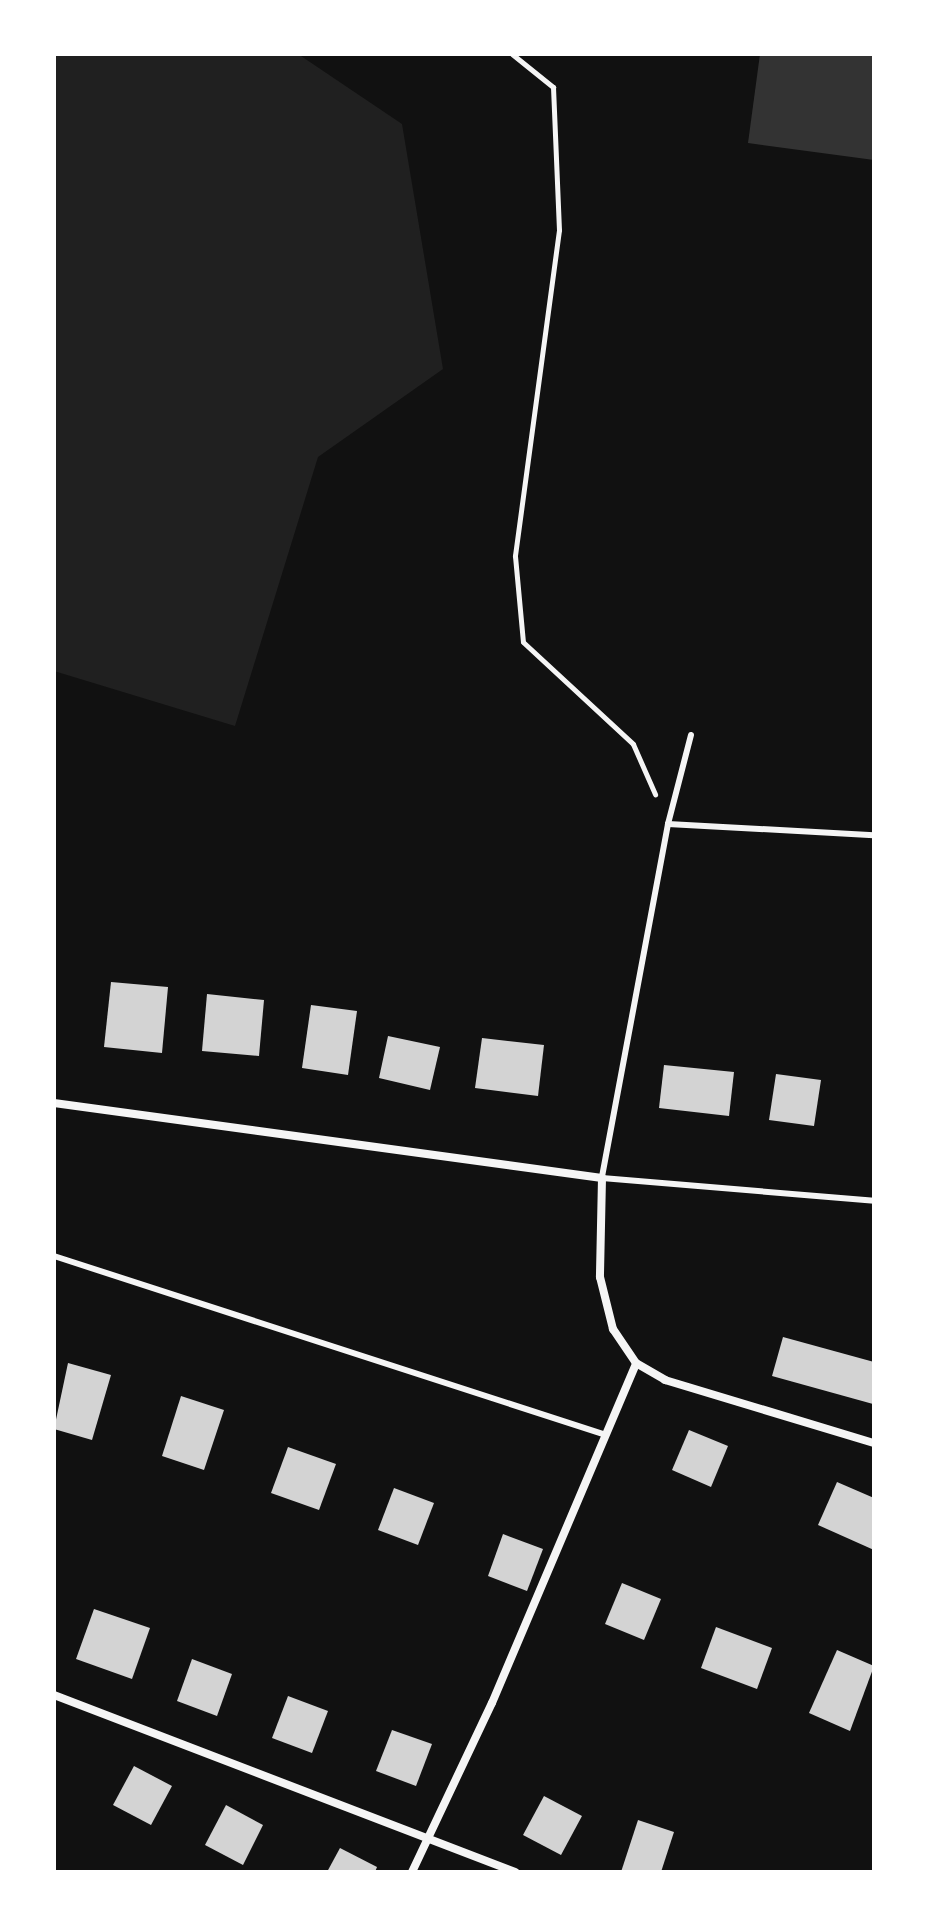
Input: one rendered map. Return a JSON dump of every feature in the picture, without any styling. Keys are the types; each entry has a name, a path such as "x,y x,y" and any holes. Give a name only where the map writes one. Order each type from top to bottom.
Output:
{"street":[{"path":"54,1103 602,1178 600,1277 613,1329 636,1363 665,1380 874,1443"},
{"path":"412,1872 492,1703 636,1363"},
{"path":"54,1695 515,1872"}],"lane":[{"path":"691,735 668,824 602,1178 874,1201"},
{"path":"668,824 874,835"},
{"path":"54,1256 606,1435"}],"path":[{"path":"512,54 553,87 559,230 536,432 515,556 523,642 633,744 668,824"}],"shaded area":[{"path":"54,54 298,54 402,124 443,369 318,457 235,726 54,671"},
{"path":"760,54 874,54 874,160 748,143"}],"building":[{"path":"111,982 168,987 162,1053 104,1047"},
{"path":"207,994 264,1000 259,1056 202,1051"},
{"path":"311,1005 357,1011 348,1075 302,1068"},
{"path":"388,1036 440,1047 430,1090 379,1078"},
{"path":"482,1038 544,1045 538,1096 475,1088"},
{"path":"664,1065 734,1072 729,1116 659,1108"},
{"path":"776,1074 821,1080 814,1126 769,1120"},
{"path":"783,1337 874,1362 873,1404 772,1376"},
{"path":"68,1363 111,1375 92,1440 54,1429"},
{"path":"181,1396 224,1410 204,1470 162,1456"},
{"path":"689,1430 728,1446 711,1487 672,1470"},
{"path":"288,1447 336,1464 319,1510 271,1493"},
{"path":"837,1482 874,1498 874,1550 818,1525"},
{"path":"394,1488 434,1503 418,1545 378,1530"},
{"path":"503,1534 543,1549 527,1591 488,1576"},
{"path":"622,1583 661,1599 644,1640 605,1624"},
{"path":"94,1609 150,1628 132,1679 76,1659"},
{"path":"716,1627 772,1648 757,1689 701,1668"},
{"path":"837,1650 874,1666 850,1731 809,1713"},
{"path":"192,1659 232,1674 217,1716 177,1701"},
{"path":"288,1696 328,1711 312,1753 272,1738"},
{"path":"392,1730 432,1744 416,1786 376,1771"},
{"path":"134,1766 172,1786 151,1825 113,1805"},
{"path":"544,1796 582,1816 561,1855 523,1835"},
{"path":"226,1805 263,1825 243,1865 205,1845"},
{"path":"638,1820 674,1832 661,1872 621,1872"},
{"path":"340,1848 377,1867 375,1872 327,1872"}]}
